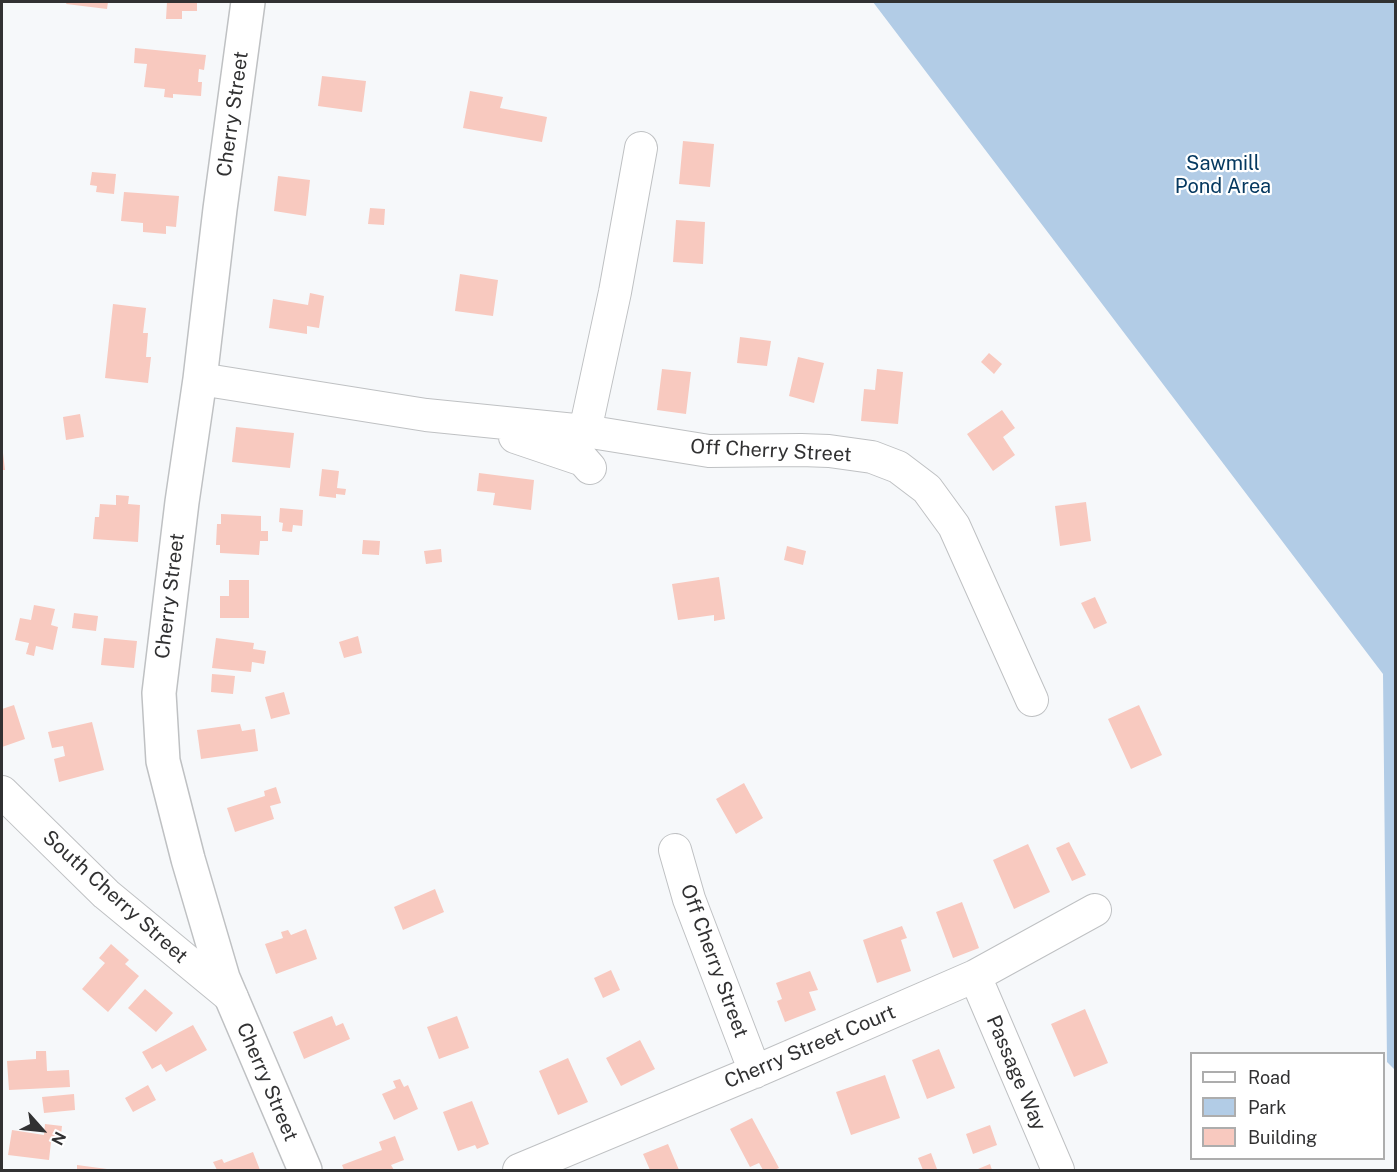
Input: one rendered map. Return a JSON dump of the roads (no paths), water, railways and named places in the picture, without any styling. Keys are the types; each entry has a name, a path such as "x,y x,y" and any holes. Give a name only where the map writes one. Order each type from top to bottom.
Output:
{"main road":[{"name":"Cherry Street","path":"248,2 200,379 180,513 159,693 163,761 188,860 223,978 305,1170"}],"street":[{"path":"585,431 615,292 641,148"},
{"name":"Off Cherry Street","path":"200,379 426,415 585,431 709,451 829,452 872,457 898,467 927,489 954,526 1032,700"},
{"name":"Off Cherry Street","path":"460,419 583,460 590,468"},
{"name":"South Cherry Street","path":"2,792 106,894 232,998"},
{"name":"Off Cherry Street","path":"675,850 689,899 755,1072"},
{"name":"Cherry Street Court","path":"519,1170 755,1072 975,976 1095,910"},
{"name":"Passage Way","path":"975,976 1058,1170"}],"park label":[{"name":"Sawmill Pond Area","path":"1223,176"}]}
